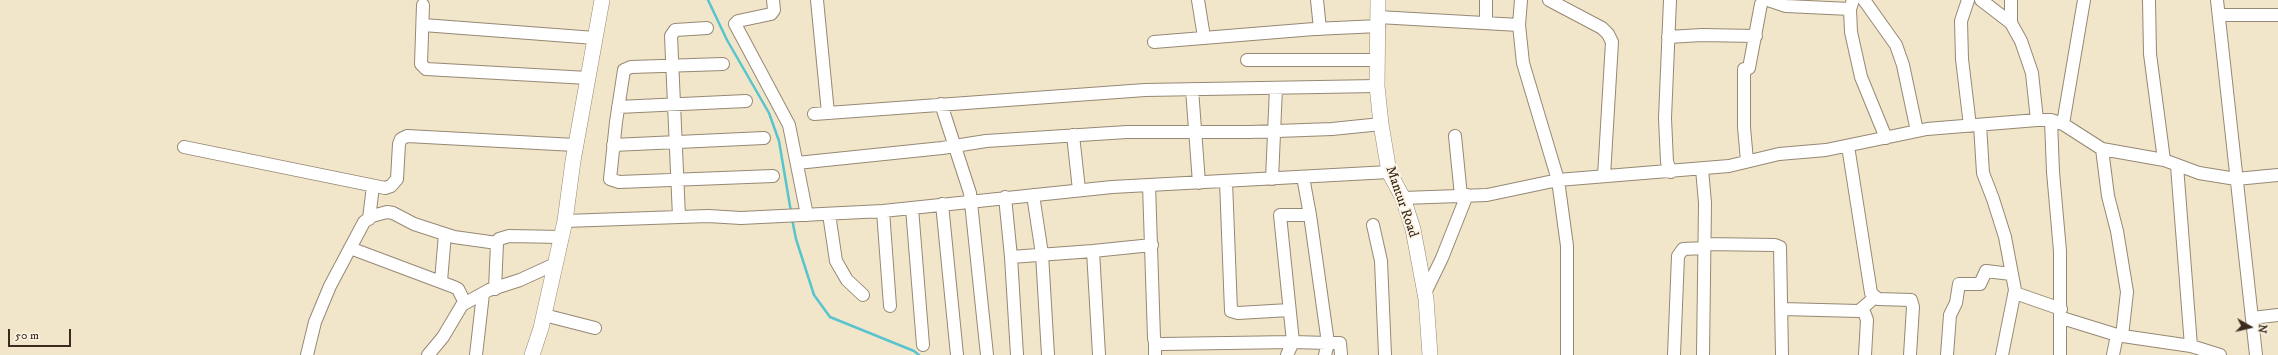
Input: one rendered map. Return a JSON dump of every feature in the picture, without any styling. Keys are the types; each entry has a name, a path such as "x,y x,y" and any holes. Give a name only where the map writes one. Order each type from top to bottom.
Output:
{"main road":[{"path":"532,355 544,315 565,221 575,145 602,0"},
{"name":"Mantur Road","path":"1378,0 1379,22 1377,86 1381,124 1389,172 1403,198 1413,229 1425,293 1430,355"}],"street":[{"path":"773,0 774,10 771,14 738,21 735,24 789,125 797,163 803,215"},
{"path":"817,0 828,113"},
{"path":"1198,0 1204,36"},
{"path":"1317,0 1320,29"},
{"path":"1486,0 1486,22"},
{"path":"1521,0 1520,25 1523,63 1558,180 1567,246 1567,355"},
{"path":"1549,0 1602,28 1608,34 1612,42 1604,176"},
{"path":"1670,0 1665,118 1667,162 1671,172"},
{"path":"1864,0 1896,45 1903,65 1917,131"},
{"path":"1968,0 1961,21 1962,59 1983,173 2003,231 2014,293 2002,355"},
{"path":"1981,0 2011,23 2021,41 2032,73 2037,120"},
{"path":"2011,0 2011,23"},
{"path":"2060,355 2062,313 2060,251 2053,172 2057,122 2084,0"},
{"path":"2149,0 2150,54 2164,160"},
{"path":"2218,0 2256,355"},
{"path":"1748,161 1744,127 1747,68 1764,2 1786,6 1852,5 1851,32 1861,77 1886,138"},
{"path":"423,5 421,64 426,69 588,78"},
{"path":"2220,15 2278,15"},
{"path":"1154,42 1204,36 1320,29 1379,22 1486,22 1520,25"},
{"path":"422,25 595,38"},
{"path":"679,217 677,143 672,67 672,32 679,29 707,28"},
{"path":"1668,37 1702,35 1756,36"},
{"path":"1247,60 1378,60"},
{"path":"723,64 672,67 632,67 624,70 613,145 610,176 612,181 619,182 773,176"},
{"path":"814,114 1137,91 1377,86"},
{"path":"1272,179 1276,88"},
{"path":"1192,90 1199,183"},
{"path":"618,107 746,101"},
{"path":"941,104 971,200 987,355"},
{"path":"1403,198 1487,195 1558,180 1702,169 1779,154 1826,150 1917,131 2037,120 2057,122 2102,149 2164,160 2177,166 2214,176 2236,178 2278,175"},
{"path":"797,163 955,146 986,140 1127,132 1250,132 1332,129 1381,124"},
{"path":"1073,135 1079,190"},
{"path":"184,146 385,188 394,184 396,179 399,144 401,139 407,136 575,145"},
{"path":"1425,293 1442,258 1464,195 1455,136"},
{"path":"613,145 764,138"},
{"path":"1848,146 1871,293 1874,298"},
{"path":"2102,149 2108,196 2117,231 2127,292 2119,336 2113,355"},
{"path":"2177,166 2198,351"},
{"path":"1702,169 1705,203 1703,355"},
{"path":"565,221 679,217 776,216 883,211 971,200 1079,190 1389,172"},
{"path":"1303,177 1310,215 1328,343 1325,355"},
{"path":"1226,181 1231,311 1238,313 1289,310"},
{"path":"1149,185 1155,342 1154,355"},
{"path":"369,219 373,186"},
{"path":"1033,195 1042,254 1048,355"},
{"path":"1005,197 1011,257 1017,355"},
{"path":"942,204 957,355"},
{"path":"912,208 923,345"},
{"path":"883,211 890,306"},
{"path":"307,355 315,322 350,248 364,222 369,219 380,214 393,213 414,224 445,234 497,243"},
{"path":"829,214 836,261 844,276 863,295"},
{"path":"1287,355 1293,342 1280,215 1310,215"},
{"path":"1373,225 1381,261 1385,355"},
{"path":"440,281 445,234"},
{"path":"495,288 497,243 503,237 561,237"},
{"path":"1011,257 1152,245"},
{"path":"1674,355 1678,256 1683,250 1705,246 1778,245 1781,256 1782,355"},
{"path":"350,248 458,289 465,303"},
{"path":"1092,251 1099,355"},
{"path":"428,355 443,337 458,310 465,303 495,288 520,280 555,264"},
{"path":"1947,355 1950,312 1956,303 1960,284 1980,284 1986,271 2011,274"},
{"path":"2014,293 2119,336 2220,355"},
{"path":"476,355 483,294"},
{"path":"1782,309 1859,311 1874,298 1912,300 1913,306 1910,355"},
{"path":"1863,309 1867,320 1865,355"},
{"path":"544,315 595,328"},
{"path":"2252,318 2278,315"},
{"path":"1155,342 1208,349 1293,342 1340,343 1341,355"}],"waterway":[{"path":"708,0 727,40 769,113 779,141 791,212"},
{"path":"792,219 796,239 814,295 830,317 914,351 919,355"}]}
